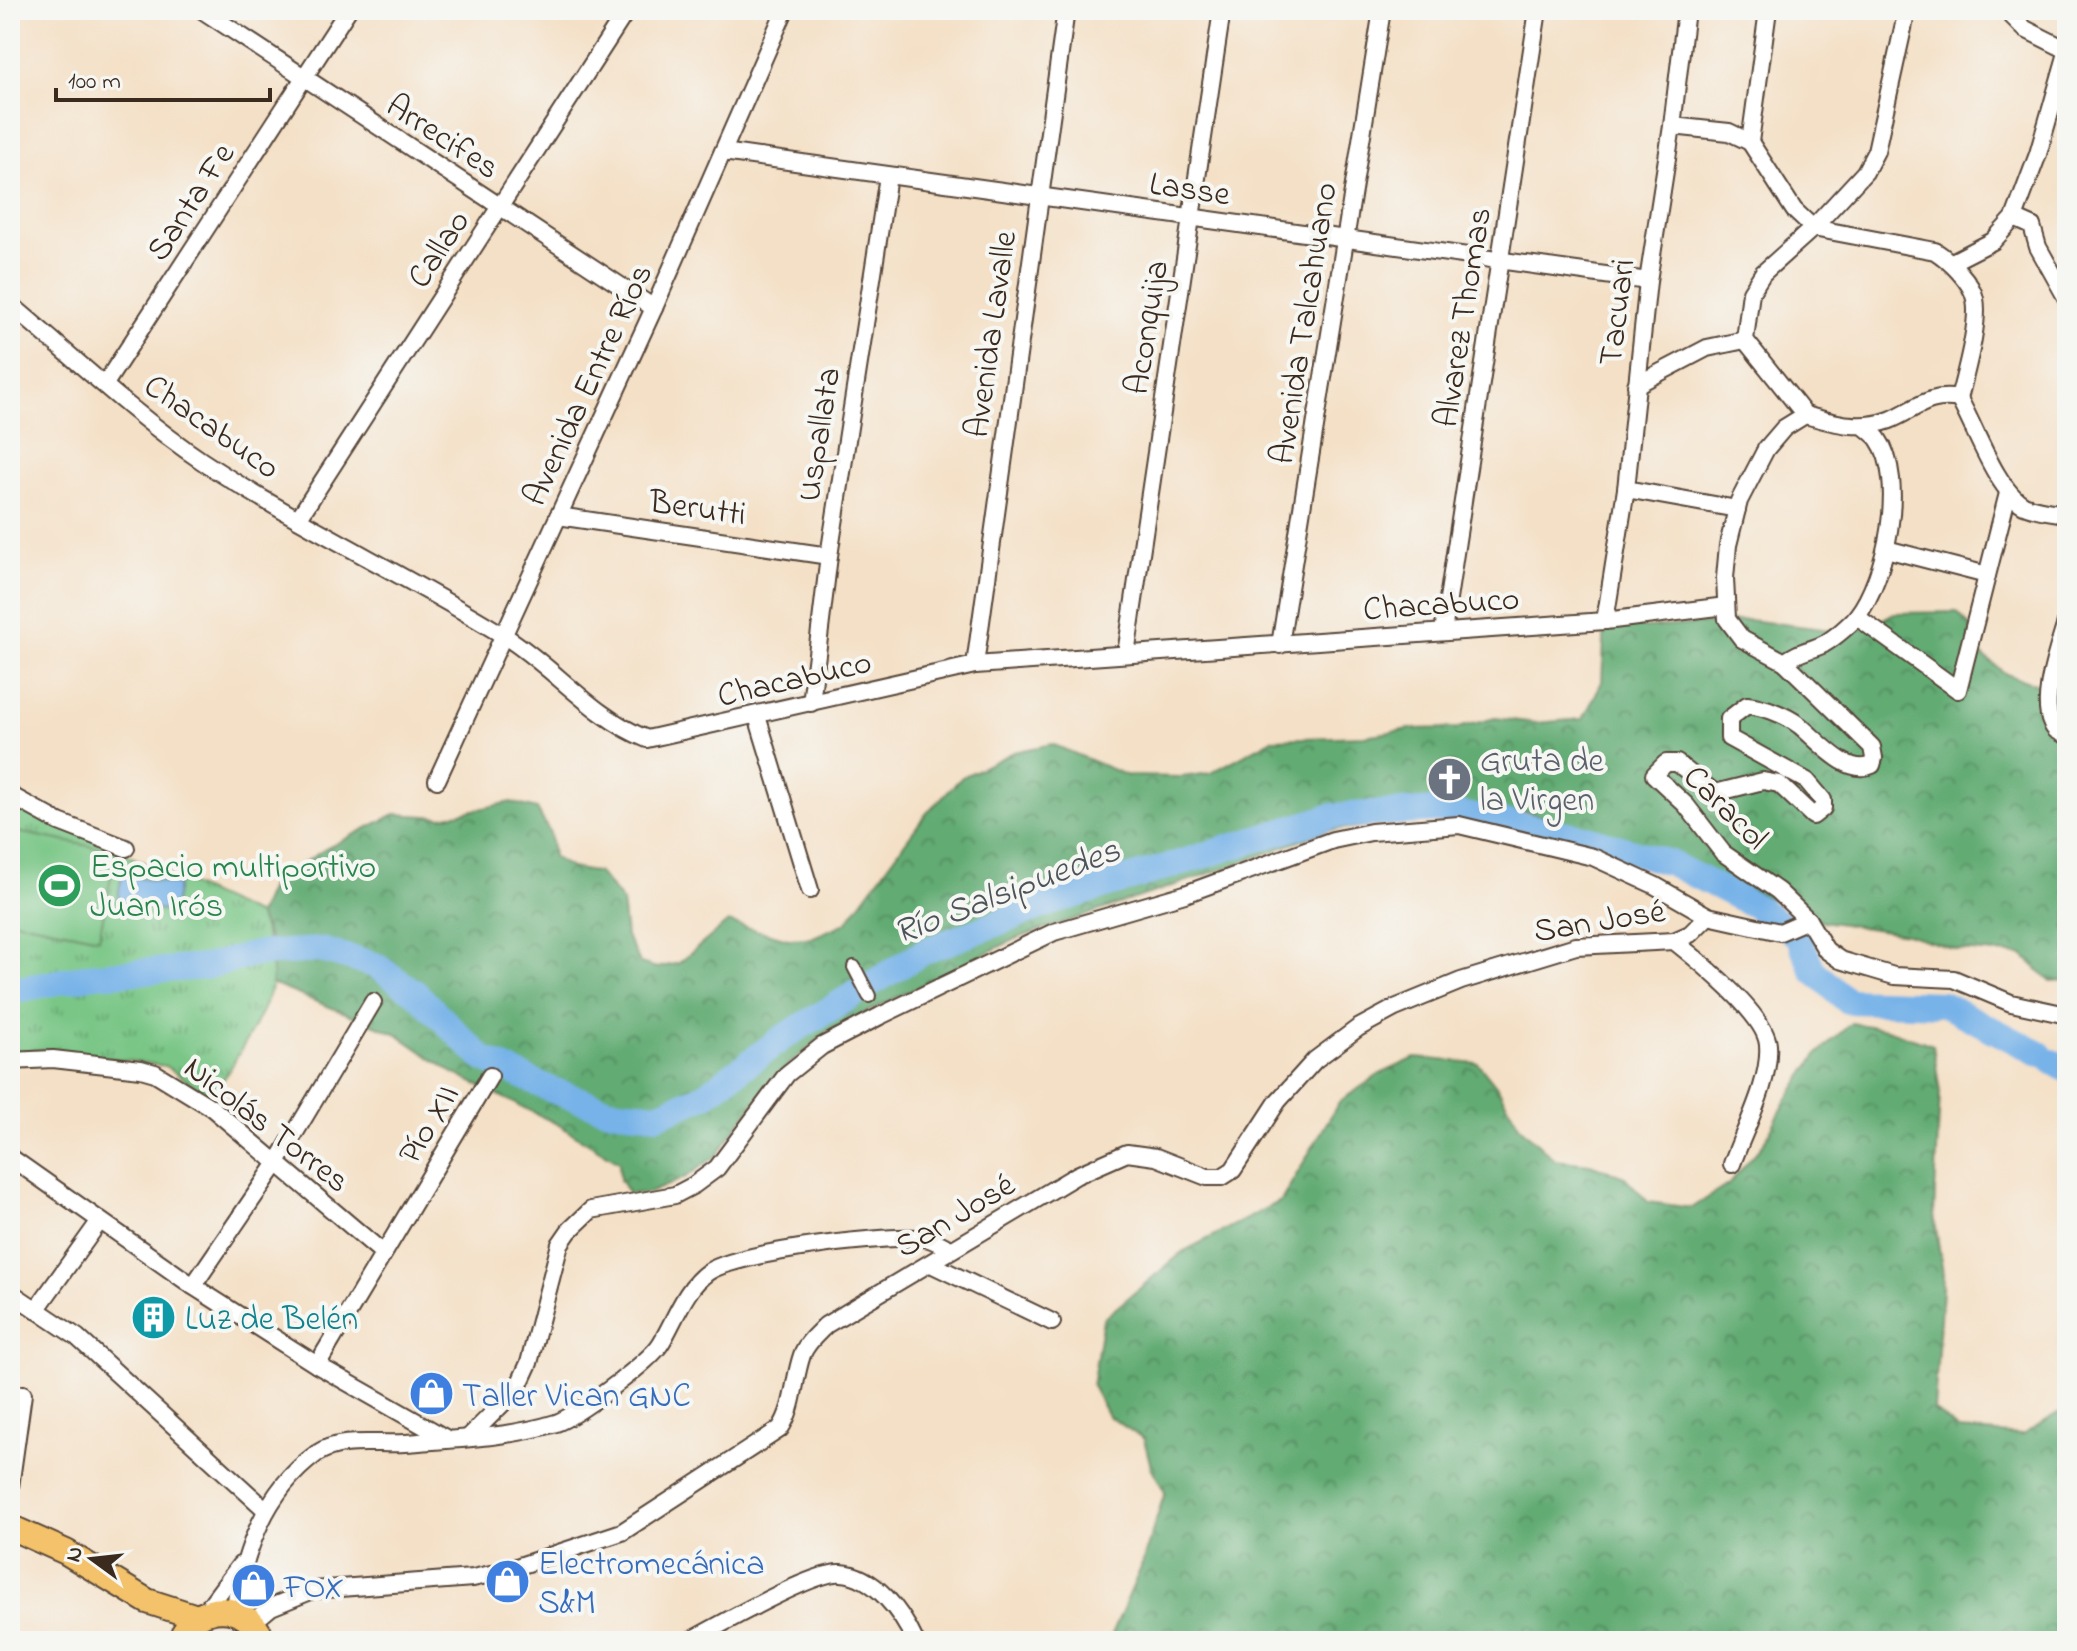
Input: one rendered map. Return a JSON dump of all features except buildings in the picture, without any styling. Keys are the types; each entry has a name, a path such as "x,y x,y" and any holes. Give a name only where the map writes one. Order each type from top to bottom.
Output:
{"main road":[{"path":"10,1527 66,1552 147,1601 200,1615"},
{"path":"147,1601 174,1641"},
{"path":"180,1641 187,1626 200,1615 214,1610 250,1625"}],"street":[{"name":"Arrecifes","path":"202,10 654,308"},
{"name":"Santa Fe","path":"105,384 348,10"},
{"name":"Callao","path":"298,519 627,10"},
{"name":"Avenida Lavalle","path":"975,665 1066,10"},
{"name":"Aconquija","path":"1126,654 1222,10"},
{"name":"Avenida Talcahuano","path":"1280,645 1382,10"},
{"name":"Alvarez Thomas","path":"1443,632 1538,10"},
{"name":"Tacuari","path":"1605,621 1626,489 1648,281 1686,10"},
{"path":"1750,142 1768,10"},
{"path":"1907,10 1876,151 1865,172 1813,228 1763,273 1751,292 1745,340 1805,415 1843,426 1864,426 1889,420 1943,396 1959,399"},
{"path":"1952,262 1993,241 2014,218 2038,154 2067,51 2025,29 2006,10"},
{"name":"Avenida Entre Ríos","path":"437,780 654,308 723,152 778,13"},
{"path":"1672,126 1729,132 1750,142 1794,210 1813,228 1935,251 1952,262 1975,298 1972,344 1959,399 2008,493 2023,504 2067,514"},
{"name":"Lasse","path":"723,152 1648,281"},
{"name":"Uspallata","path":"811,703 829,556 888,176"},
{"path":"2014,218 2032,226 2038,247 2067,299"},
{"name":"Chacabuco","path":"10,304 203,461 298,519 503,635 545,664 611,722 647,739 975,665 1605,621 1726,606"},
{"path":"1636,385 1707,348 1745,340"},
{"path":"1726,606 1728,545 1737,509 1766,449 1784,428 1805,415"},
{"path":"1785,662 1795,653 1824,644 1857,617 1880,576 1891,530 1888,468 1879,440 1864,426"},
{"path":"1626,489 1737,509"},
{"path":"1857,617 1958,690 2008,493"},
{"name":"Berutti","path":"558,516 829,556"},
{"path":"1886,549 1987,575"},
{"name":"Caracol","path":"1726,606 1727,619 1742,639 1785,662 1872,747 1872,765 1864,769 1854,767 1825,750 1798,724 1762,706 1747,705 1729,719 1729,738 1807,781 1823,800 1823,808 1813,816 1779,784 1763,781 1715,793 1677,763 1666,763 1654,775 1686,805 1723,853 1778,891 1808,920"},
{"path":"2067,619 2047,697 2047,714 2056,731 2067,736"},
{"path":"757,716 810,890"},
{"path":"10,795 59,822 126,848"},
{"path":"468,1438 517,1389 529,1363 560,1244 569,1231 591,1210 675,1195 694,1185 717,1168 787,1074 822,1046 1054,932 1185,894 1333,840 1371,832 1459,825 1593,857 1654,885 1708,916 1780,932 1808,920 1826,950 1840,960 1894,976 1954,979 2011,1003 2067,1015"},
{"name":"San José","path":"250,1625 271,1607 313,1590 473,1578 504,1571 622,1532 780,1429 789,1415 802,1354 812,1338 826,1325 1077,1175 1127,1153 1156,1157 1207,1177 1222,1177 1233,1170 1278,1101 1315,1060 1358,1028 1395,1008 1461,981 1576,946 1674,941 1690,934 1708,916"},
{"path":"1674,941 1713,971 1763,1028 1769,1044 1766,1073 1732,1164"},
{"path":"854,967 869,996"},
{"path":"193,1286 277,1163 373,1002"},
{"name":"Nicolás Torres","path":"10,1061 53,1059 155,1073 212,1108 383,1253"},
{"name":"Pío XII","path":"317,1365 490,1076"},
{"path":"10,1157 193,1286 317,1365 447,1439"},
{"path":"36,1310 99,1222"},
{"path":"200,1615 246,1557 265,1509 300,1469 334,1444 468,1438 560,1422 640,1367 659,1346 690,1291 708,1272 726,1265 784,1251 882,1239 931,1239 951,1249"},
{"path":"931,1264 1052,1322"},
{"path":"10,1292 77,1337 265,1509"},
{"path":"10,1487 23,1394"},
{"path":"246,1557 250,1625"},
{"path":"690,1641 805,1583 839,1572 856,1576 874,1587 895,1608 915,1641"}],"green space":[{"path":"1957,612 1971,627 1970,645 2006,674 2067,695 2067,980 2050,981 2023,955 1958,950 1906,934 1823,921 1647,846 1524,811 1329,830 1015,939 828,1031 770,1081 716,1156 684,1178 649,1193 629,1194 620,1180 619,1162 557,1124 453,1073 395,1033 272,984 270,941 258,915 272,883 325,849 395,814 442,817 511,802 537,809 550,833 553,857 571,868 599,873 622,901 626,936 640,963 657,968 679,963 728,922 788,939 811,938 846,923 926,814 962,777 1014,752 1052,744 1128,776 1182,777 1211,773 1273,739 1364,736 1410,729 1458,728 1495,718 1536,723 1583,719 1602,682 1605,621 1645,628 1749,620 1831,630 1865,629 1894,613"},
{"path":"10,800 258,915 270,955 270,992 213,1097 165,1066 48,1049 10,1052"},
{"name":"Espacio multiportivo Juan Irós","path":"12,831 116,851 99,938 10,920"},
{"path":"1851,1023 1887,1029 1933,1045 1940,1092 1934,1215 1943,1274 1934,1410 1958,1430 2022,1435 2067,1408 2067,1641 1109,1641 1140,1570 1165,1492 1151,1467 1144,1439 1108,1416 1092,1386 1103,1319 1184,1251 1281,1201 1339,1102 1380,1074 1415,1058 1478,1063 1498,1088 1520,1127 1555,1160 1590,1164 1625,1177 1648,1202 1692,1208 1729,1184 1764,1143 1785,1103 1817,1055"}],"water":[{"path":"122,875 178,885 173,912 117,902"}],"waterway":[{"name":"Río Salsipuedes","path":"10,991 95,975 205,967 255,954 321,950 375,965 416,993 482,1058 552,1090 609,1110 658,1115 705,1095 784,1037 925,951 1050,903 1332,816 1439,810 1583,837 1670,863 1755,906 1798,936 1813,970 1847,1001 1943,1004 2040,1054"},
{"name":"Río Salsipuedes","path":"2053,1062 2067,1070"}],"place":[{"name":"Gruta de la Virgen","path":"1449,779"},
{"name":"Espacio multiportivo Juan Irós","path":"59,885"},
{"name":"Luz de Belén","path":"154,1317"},
{"name":"Taller Vican GNC","path":"431,1394"},
{"name":"Electromecánica S&M","path":"507,1582"},
{"name":"FOX","path":"253,1585"}]}
